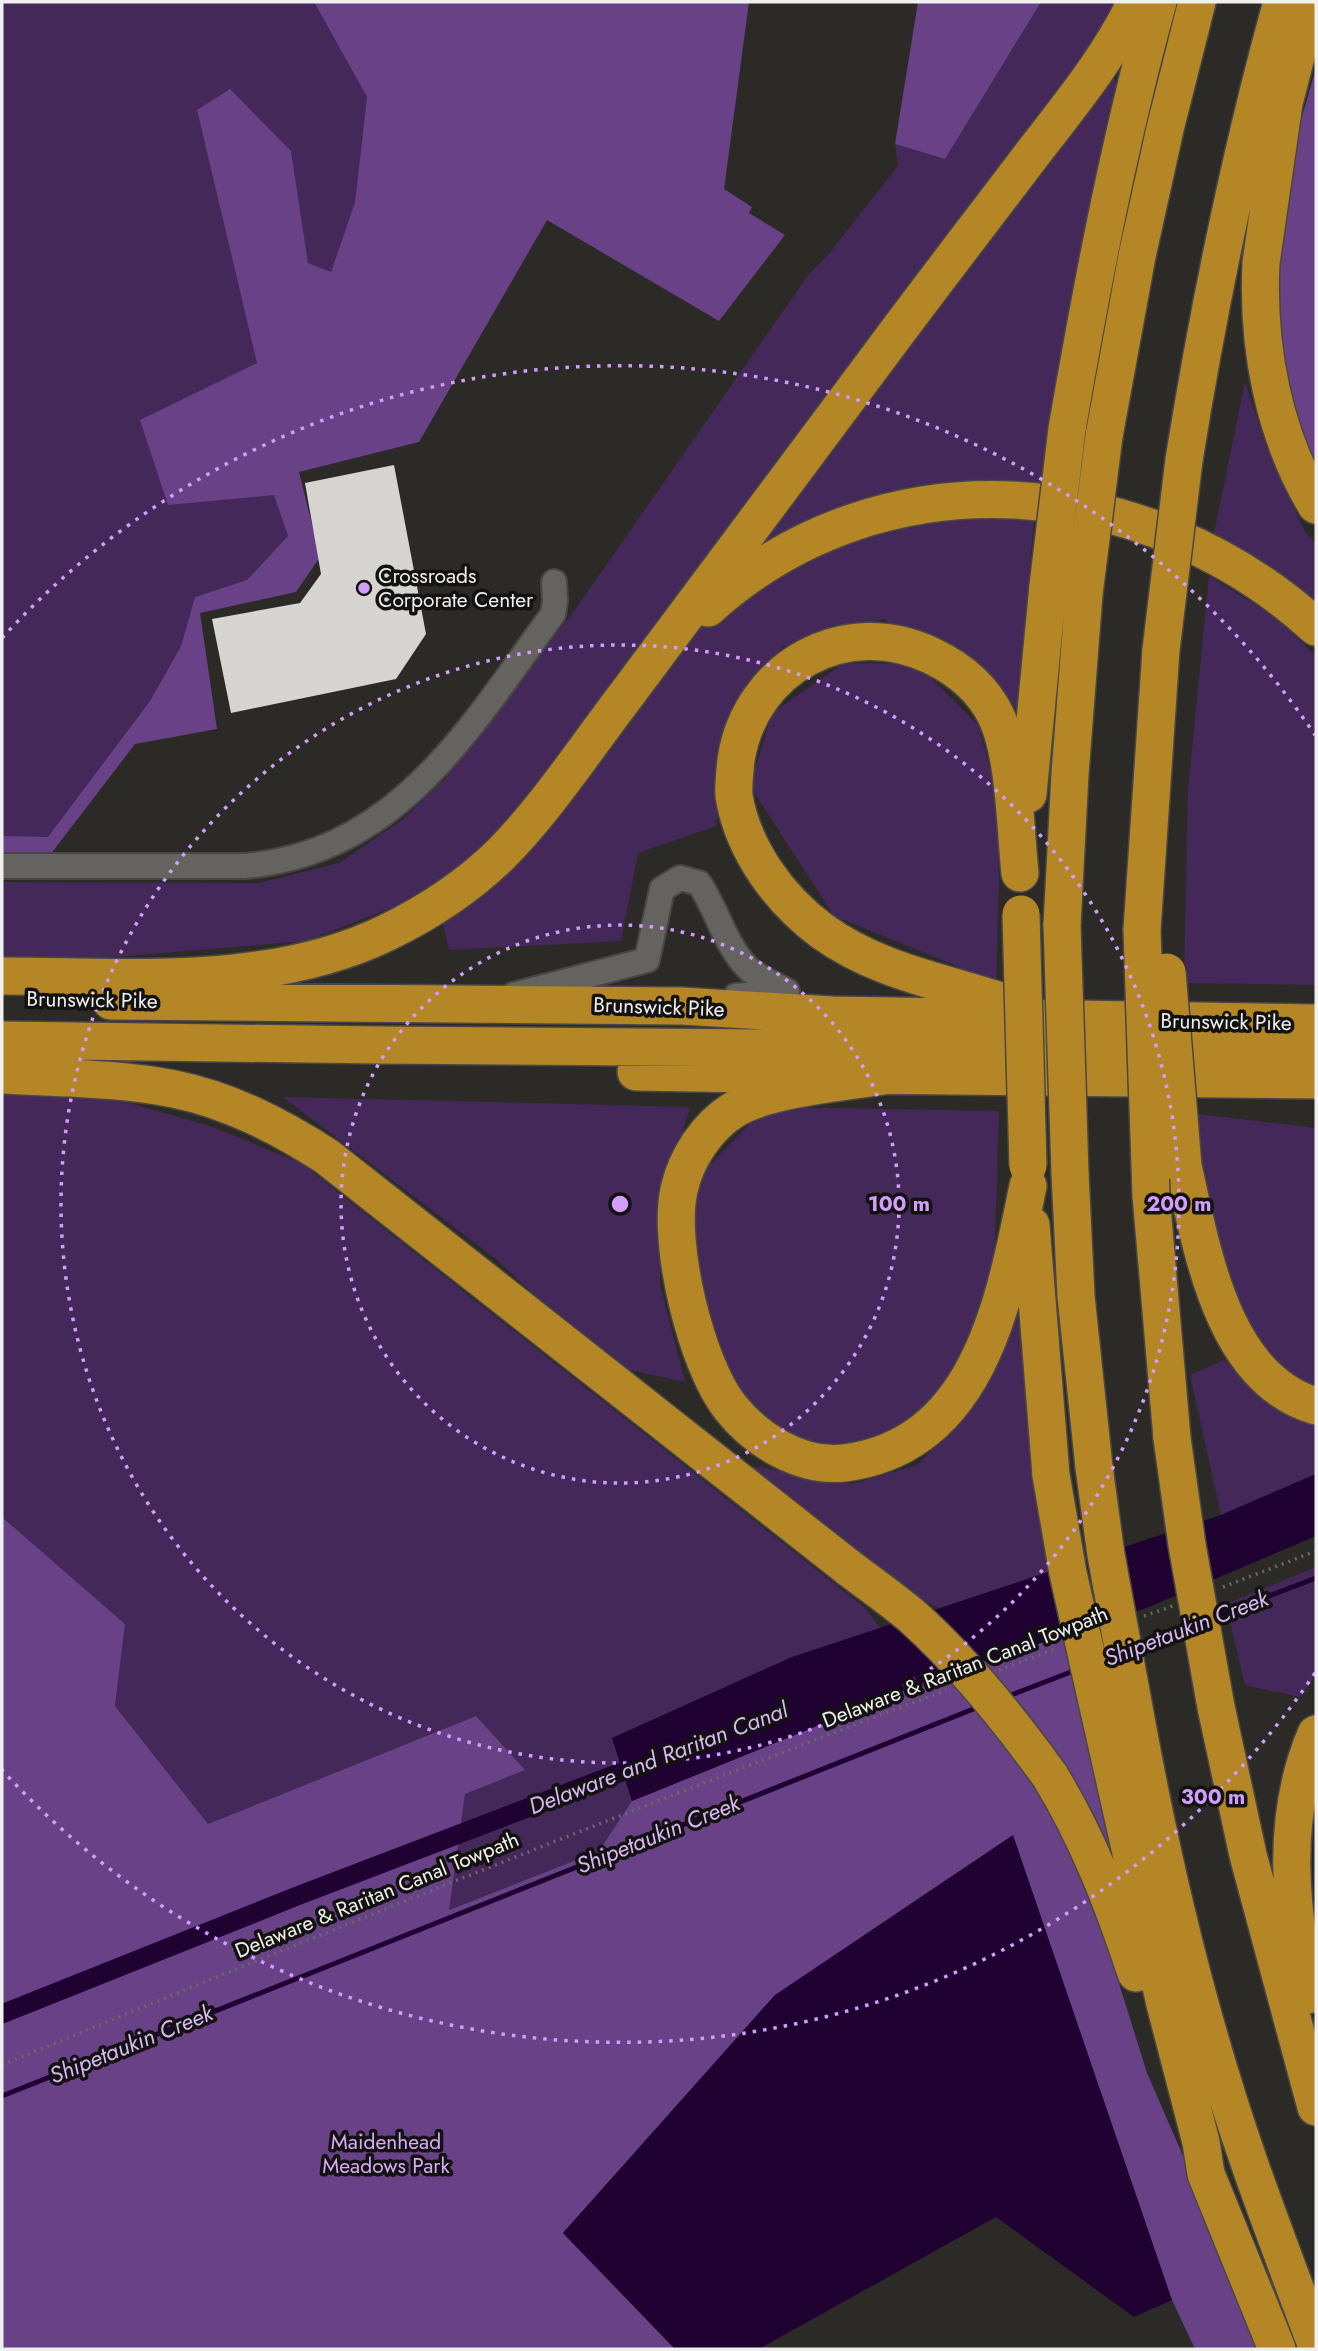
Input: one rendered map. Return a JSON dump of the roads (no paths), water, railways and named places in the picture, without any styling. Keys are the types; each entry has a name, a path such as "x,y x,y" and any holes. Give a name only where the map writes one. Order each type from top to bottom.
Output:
{"highway":[{"path":"2,976 203,976 253,972 306,962 346,951 389,932 430,909 498,857 524,829 652,662 924,296 1109,54 1136,2"},
{"path":"1020,873 1048,586 1067,429 1106,219 1158,2"},
{"path":"1197,2 1137,256 1104,436 1084,594 1062,925 1076,1296 1106,1555 1123,1740 1165,2004 1201,2141 1206,2174"},
{"path":"1282,2 1259,85 1204,334 1184,460 1161,650 1153,755 1151,1195 1172,1438 1188,1555 1216,1707 1248,1855 1313,2084"},
{"path":"1310,2 1284,103 1259,284 1267,374 1278,418 1294,461 1316,505"},
{"path":"652,662 718,599 750,575 796,547 880,514 968,500 1015,499 1072,505 1137,521 1188,541 1229,563 1272,592 1316,627"},
{"path":"1052,1020 999,1000 934,983 856,952 795,908 774,884 753,853 741,824 734,794 739,742 748,717 775,679 818,651 841,644 868,641 896,643 920,650 947,663 966,677 996,715 1005,739 1020,873 1021,914 1028,1176 1051,1475 1068,1573 1161,1853 1184,1945 1249,2163 1316,2344"},
{"path":"1153,926 1182,1166 1199,1239 1228,1323 1247,1356 1263,1375 1283,1391 1316,1406"},
{"name":"Brunswick Pike","path":"2,999 696,1006 832,1015 1316,1023"},
{"name":"Brunswick Pike","path":"2,1040 1316,1052"},
{"path":"378,1045 455,1061 553,1069 884,1076 1316,1080"},
{"path":"2,1075 133,1082 175,1089 251,1113 290,1132 337,1164 912,1616 953,1656 1006,1718 1050,1776 1073,1813 1092,1852 1126,1944 1190,2144 1206,2174 1278,2349"},
{"path":"884,1076 778,1093 736,1108 716,1124 699,1143 679,1190 676,1215 685,1293 699,1342 715,1384 729,1406 748,1427 768,1442 791,1454 835,1464 886,1454 932,1426 953,1404 990,1336 1009,1271 1028,1176"},
{"path":"1207,1080 1316,1106"},
{"path":"1316,1734 1294,1810 1291,1881 1299,1952 1316,2027"}],"lane":[{"path":"2,866 244,866 270,864 300,857 340,841 389,811 413,791 460,743 553,614 554,582"},
{"path":"478,1004 647,960 662,890 680,878 699,883 713,903 726,934 745,966 787,991 638,1005"}],"water":[{"path":"1316,1474 1316,1536 1149,1607 935,1678 632,1801 612,1738 792,1657 1221,1515"},
{"path":"1013,1835 1172,2300 1134,2317 996,2217 759,2349 675,2349 563,2233 775,1995"}],"waterway":[{"name":"Shipetaukin Creek","path":"1212,1618 1316,1578"},
{"name":"Shipetaukin Creek","path":"1137,1647 1190,1626"},
{"name":"Shipetaukin Creek","path":"1006,1697 1076,1670"},
{"name":"Shipetaukin Creek","path":"2,2096 981,1706"},
{"name":"Delaware and Raritan Canal","path":"2,2014 297,1896 645,1763"}],"place":[{"name":"Crossroads Corporate Center","path":"364,588"}],"park label":[{"name":"Maidenhead Meadows Park","path":"386,2154"}]}
